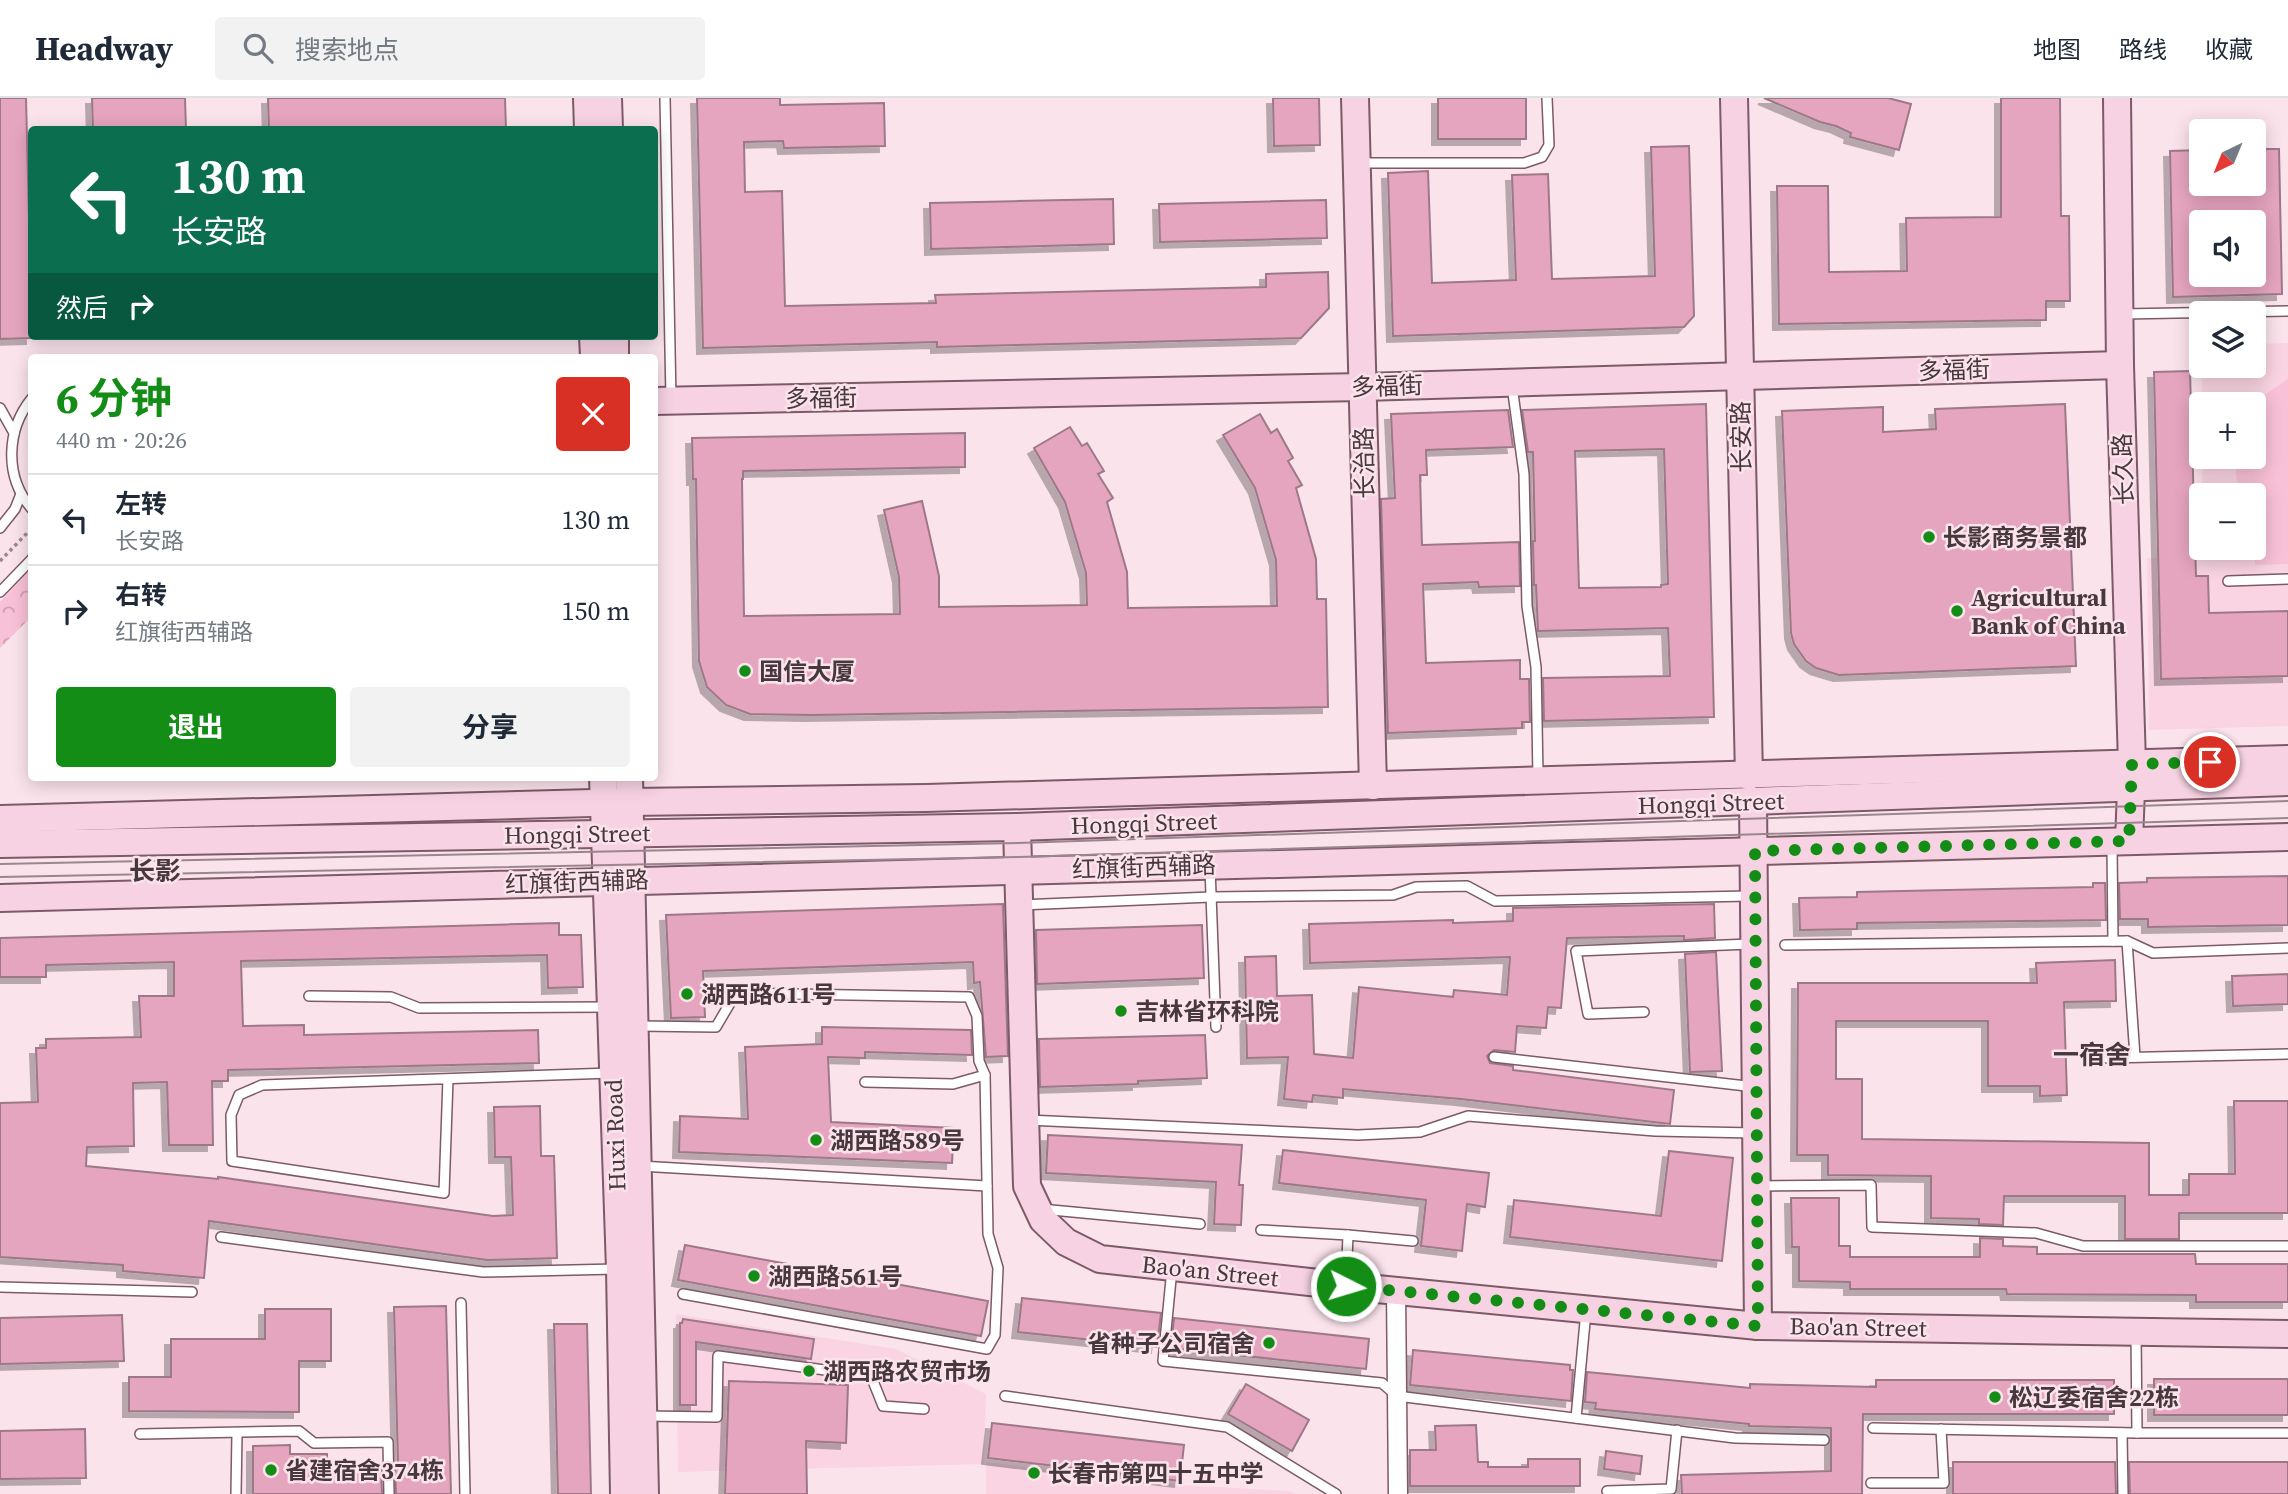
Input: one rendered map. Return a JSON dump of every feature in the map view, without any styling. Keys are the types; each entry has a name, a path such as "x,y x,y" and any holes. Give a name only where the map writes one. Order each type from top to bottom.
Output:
{"street":[{"path":"587,98 587,126"},
{"path":"608,98 609,126"},
{"name":"长治路","path":"1355,98 1373,786"},
{"name":"长安路","path":"1734,98 1739,376 1755,851 1758,1326"},
{"name":"长久路","path":"2117,98 2120,365 2132,776 2120,841"},
{"name":"多福街","path":"663,401 1363,387 2120,365"},
{"name":"Hongqi Street","path":"2132,776 2288,759"},
{"name":"Hongqi Street","path":"0,844 1017,827 1751,789 2132,776 2288,782"},
{"name":"Hongqi Street","path":"0,819 603,790 926,798 1538,782 1751,789"},
{"name":"Huxi Road","path":"603,790 620,1269 624,1494"},
{"name":"Huxi Road","path":"630,790 645,1494"},
{"name":"Bao'an Street","path":"1017,827 1027,1185 1043,1220 1066,1242 1100,1259 1758,1326 2288,1334"},
{"name":"红旗街西辅路","path":"0,898 2288,837"},
{"path":"1396,1291 1398,1494"}],"lane":[{"path":"663,401 665,98"},
{"path":"1357,163 1524,163 1542,158 1549,145 1547,98"},
{"path":"2120,314 2288,312"},
{"path":"1511,382 1524,474 1527,606 1536,667 1538,782"},
{"path":"28,404 20,416 11,452 13,470 21,494 28,504"},
{"path":"0,408 14,433"},
{"path":"0,528 15,509 21,494"},
{"path":"0,592 28,563"},
{"path":"2228,581 2288,579"},
{"path":"2113,941 2120,841"},
{"path":"1210,866 1216,1027"},
{"path":"1019,905 1211,897 1393,895 1416,887 1467,886 1495,901 1755,896"},
{"path":"2127,941 2135,1057"},
{"path":"1785,945 2127,941 2153,953 2288,948"},
{"path":"1644,1013 1588,1014 1576,951 1755,944"},
{"path":"635,1026 716,1027 736,993 969,997 977,1016 979,1061 985,1075 988,1234 998,1268 995,1335 987,1349 683,1294"},
{"path":"309,996 391,997 419,1008 610,1007"},
{"path":"2108,1058 2288,1054"},
{"path":"1494,1057 1756,1087"},
{"path":"447,1079 444,1193 232,1161 231,1115 239,1095 262,1085 613,1073"},
{"path":"865,1082 953,1084 985,1075"},
{"path":"1025,1119 1358,1135 1420,1132 1468,1116 1655,1131 1756,1133"},
{"path":"638,1166 987,1186"},
{"path":"1757,1186 1871,1185 1872,1227 2036,1233 2083,1246 2288,1246"},
{"path":"1038,1209 1199,1224"},
{"path":"1261,1230 1413,1241"},
{"path":"1346,1286 1348,1235"},
{"path":"221,1237 483,1272 620,1269"},
{"path":"1172,1267 1163,1361 1382,1383 1397,1396 1735,1438 1824,1440"},
{"path":"0,1287 192,1292"},
{"path":"461,1303 464,1494"},
{"path":"1576,1418 1586,1309"},
{"path":"2136,1332 2137,1433"},
{"path":"643,1416 717,1417 718,1356 871,1376 883,1406 924,1409"},
{"path":"1005,1396 1227,1427 1336,1494"},
{"path":"1873,1428 2288,1433"},
{"path":"1871,1483 1944,1483 1941,1429"},
{"path":"1607,1492 1671,1489 1677,1430"},
{"path":"140,1434 299,1431 314,1443 388,1442 389,1494"},
{"path":"236,1494 237,1433"},
{"path":"2122,1433 2123,1494"}],"path":[{"path":"0,561 28,532"}],"shaded area":[{"path":"2288,343 2288,726 2149,730 2147,558 2266,560 2266,483 2202,483 2202,469 2266,469 2266,392 2202,392 2202,378 2266,378 2266,344"},
{"name":"湖西路农贸市场","path":"676,1314 896,1349 986,1394 984,1464 678,1472"},
{"name":"长春市第四十五中学","path":"986,1462 1179,1485 1288,1491 1296,1494 986,1494"}],"green space":[{"path":"2288,379 2288,564 2255,565 2255,560 2266,560 2266,483 2237,483 2236,476 2236,469 2266,469 2266,394"},
{"path":"28,572 28,620 0,648 0,602"}],"building":[{"path":"0,98 26,98 28,338 0,339"},
{"path":"92,98 185,98 186,126 93,126"},
{"path":"268,98 505,98 506,126 269,126"},
{"path":"697,98 780,98 780,105 884,103 885,146 784,148 783,141 744,142 745,192 782,191 785,306 936,303 935,295 1266,287 1266,274 1328,272 1329,308 1301,338 937,347 937,342 703,348"},
{"path":"1273,98 1319,98 1320,145 1274,146"},
{"path":"1438,98 1526,98 1526,139 1438,139"},
{"path":"1764,98 1888,98 1911,104 1899,150 1850,137 1851,133 1836,126"},
{"path":"2001,98 2060,98 2061,216 2069,216 2070,301 2046,301 2046,320 1779,324 1777,186 1828,186 1829,272 1907,271 1906,218 2001,217"},
{"path":"1689,146 1694,316 1684,327 1393,336 1388,173 1428,171 1432,283 1516,280 1512,175 1548,174 1552,279 1655,276 1651,147"},
{"path":"2266,149 2279,149 2282,294 2173,297 2170,151 2189,150 2189,196 2266,196"},
{"path":"1113,199 1114,244 931,249 930,203"},
{"path":"1326,200 1327,238 1160,242 1159,204"},
{"path":"2189,371 2189,469 2193,469 2193,483 2189,483 2189,560 2196,560 2196,576 2208,576 2209,613 2288,611 2288,676 2161,679 2154,372"},
{"path":"1706,404 1714,717 1544,721 1543,678 1670,676 1668,628 1538,631 1534,585 1533,452 1528,452 1522,410","holes":["1664,449 1668,584 1661,587 1579,588 1575,451"]},
{"name":"长影商务景都","path":"2065,404 2076,666 1839,675 1816,668 1806,661 1794,644 1791,633 1782,411 1883,407 1883,432 1936,429 1935,409"},
{"path":"1508,410 1513,447 1426,450 1427,475 1420,475 1422,545 1519,542 1520,586 1479,587 1478,582 1423,584 1426,663 1520,660 1520,679 1529,679 1530,722 1522,722 1522,728 1388,733 1381,499 1395,498 1391,414"},
{"path":"1260,414 1271,433 1277,429 1293,458 1288,461 1302,485 1296,488 1316,559 1317,599 1326,599 1328,707 750,714 726,705 707,687 699,661 696,479 693,479 692,438 965,433 965,467 743,471 744,616 900,614 899,577 884,510 922,501 939,576 939,607 1087,605 1086,573 1065,502 1034,448 1070,427 1082,446 1087,443 1104,471 1098,474 1113,498 1107,502 1127,572 1128,608 1277,606 1276,560 1255,488 1223,435"},
{"path":"2288,876 2288,925 2148,927 2148,919 2120,919 2119,883 2147,882 2147,878"},
{"path":"2093,883 2105,883 2106,920 1857,923 1857,929 1800,930 1799,898 1857,897 1857,892 2093,887"},
{"path":"1003,904 1008,1056 986,1057 980,982 974,983 973,962 703,971 705,1017 671,1018 666,915"},
{"path":"1714,904 1715,938 1567,938 1561,1008 1548,1007 1546,1028 1517,1026 1515,1052 1494,1050 1487,1056 1490,1063 1513,1066 1513,1070 1674,1090 1670,1124 1461,1099 1343,1089 1343,1098 1313,1095 1312,1102 1284,1099 1288,1057 1247,1058 1245,957 1276,956 1277,996 1312,995 1314,1054 1353,1058 1359,987 1453,997 1454,990 1507,995 1510,957 1310,963 1309,924 1513,921 1513,908"},
{"path":"559,923 559,935 581,935 583,987 548,988 547,955 241,961 243,1026 304,1025 304,1035 538,1030 539,1063 228,1070 228,1081 212,1081 213,1145 169,1145 167,1082 133,1083 134,1146 87,1147 86,1166 218,1177 493,1216 513,1215 511,1157 495,1157 494,1107 540,1106 541,1156 554,1156 557,1258 487,1260 209,1221 204,1278 123,1271 123,1265 0,1257 0,1103 38,1102 36,1048 46,1048 46,1039 141,1037 139,996 174,996 174,962 46,965 46,977 0,977 0,938"},
{"path":"1202,925 1204,978 1037,984 1036,930"},
{"path":"1716,952 1722,1071 1690,1072 1685,954"},
{"path":"2115,960 2116,1001 2064,1002 2067,1095 2040,1096 2040,1086 1988,1086 1988,1021 1836,1021 1836,1079 1862,1079 1862,1139 2149,1143 2149,1195 2189,1195 2189,1174 2235,1174 2234,1101 2288,1101 2288,1213 2179,1213 2179,1239 2125,1239 2125,1196 2004,1196 2003,1225 1979,1224 1979,1219 1931,1218 1931,1176 1828,1175 1828,1155 1797,1155 1798,983 2037,983 2036,963"},
{"path":"2288,974 2288,1004 2233,1006 2232,976"},
{"path":"822,1027 971,1030 972,1055 865,1052 865,1058 828,1057 831,1122 954,1128 952,1163 679,1152 680,1116 748,1119 745,1047 822,1044"},
{"path":"1205,1035 1207,1078 1138,1081 1138,1084 1040,1087 1039,1039"},
{"path":"1048,1135 1242,1145 1239,1185 1243,1185 1241,1225 1214,1224 1216,1182 1046,1173"},
{"path":"1283,1150 1489,1173 1485,1207 1467,1204 1462,1251 1421,1246 1426,1200 1279,1183"},
{"path":"1669,1151 1733,1158 1722,1261 1510,1237 1514,1200 1661,1216"},
{"path":"1791,1198 1839,1198 1839,1246 1850,1246 1850,1257 1980,1257 1980,1238 2003,1239 2003,1246 2037,1247 2037,1254 2195,1254 2196,1264 2288,1264 2288,1302 2196,1302 2196,1295 2007,1294 2006,1289 1850,1289 1850,1282 1799,1281 1799,1247 1792,1247"},
{"path":"685,1245 988,1301 981,1336 678,1280"},
{"path":"1022,1298 1161,1313 1157,1347 1018,1332"},
{"path":"446,1306 451,1494 396,1494 395,1464 398,1464 394,1307"},
{"path":"265,1309 331,1309 331,1361 299,1361 299,1412 129,1411 129,1377 171,1377 171,1339 265,1339"},
{"path":"122,1315 124,1361 0,1364 0,1318"},
{"name":"省种子公司宿舍","path":"1174,1318 1369,1339 1366,1369 1171,1348"},
{"path":"683,1319 814,1339 811,1359 696,1342 696,1405 680,1405 680,1323"},
{"path":"554,1324 587,1324 591,1494 558,1494"},
{"path":"1413,1350 1570,1365 1570,1370 1573,1370 1571,1401 1410,1385"},
{"path":"1587,1372 1750,1388 1750,1384 1876,1387 1876,1380 2114,1380 2114,1414 1863,1414 1862,1494 1682,1494 1681,1475 1831,1471 1831,1428 1749,1426 1595,1409 1596,1403 1585,1402"},
{"path":"2154,1379 2288,1379 2288,1415 2154,1415"},
{"path":"729,1381 848,1385 846,1443 806,1441 807,1494 725,1494"},
{"path":"1246,1384 1309,1420 1292,1451 1228,1414"},
{"path":"992,1423 1184,1445 1180,1481 988,1458"},
{"path":"1476,1425 1478,1462 1488,1462 1488,1467 1528,1467 1528,1459 1580,1459 1580,1486 1410,1486 1410,1450 1436,1450 1435,1426"},
{"path":"85,1429 86,1478 0,1479 0,1431"},
{"path":"290,1445 290,1454 327,1454 327,1464 381,1464 382,1494 253,1494 253,1446"},
{"path":"1606,1451 1642,1456 1640,1474 1604,1469"},
{"path":"1953,1462 2115,1462 2116,1494 1953,1494"},
{"path":"2129,1462 2288,1462 2288,1494 2130,1494"}],"tram line":[{"path":"0,864 1018,843 2288,801"},
{"path":"0,877 1019,857 2288,818"}],"place":[{"name":"长影商务景都","path":"1929,537"},
{"name":"Agricultural Bank of China","path":"1957,611"},
{"name":"国信大厦","path":"745,671"},
{"name":"湖西路611号","path":"687,994"},
{"name":"吉林省环科院","path":"1121,1011"},
{"name":"湖西路589号","path":"816,1140"},
{"name":"湖西路561号","path":"754,1276"},
{"name":"省种子公司宿舍","path":"1269,1343"},
{"name":"湖西路农贸市场","path":"809,1371"},
{"name":"松辽委宿舍22栋","path":"1995,1397"},
{"name":"省建宿舍374栋","path":"271,1470"},
{"name":"长春市第四十五中学","path":"1034,1473"}],"district":[{"name":"长影","path":"155,871"},
{"name":"一宿舍","path":"2092,1055"}],"route":[{"path":"1346,1286 1758,1326 1755,851 2129,841 2132,764 2210,762"}]}
